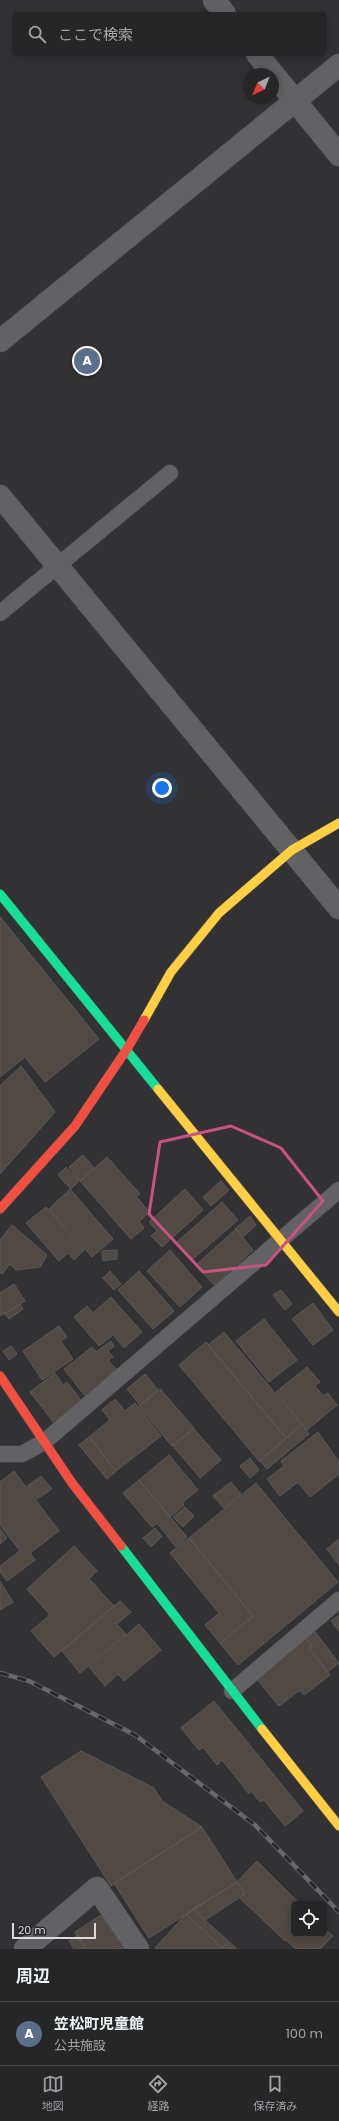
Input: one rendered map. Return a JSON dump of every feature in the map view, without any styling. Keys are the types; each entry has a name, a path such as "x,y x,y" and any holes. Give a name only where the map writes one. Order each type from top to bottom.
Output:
{"street":[{"path":"214,0 223,12"},
{"path":"260,56 339,155"},
{"path":"0,341 339,65"},
{"path":"0,496 339,908"},
{"path":"0,1209 75,1126 126,1049 171,972 219,913 292,850 339,823"},
{"path":"0,894 339,1312"},
{"path":"0,1376 72,1483 232,1691 339,1826"},
{"path":"25,1949 97,1888 138,1949"}],"lane":[{"path":"0,613 58,567 170,473"},
{"path":"0,1454 22,1454 44,1442 339,1190"},
{"path":"232,1691 339,1600"}],"highlighted area":[{"path":"231,1126 281,1148 323,1201 266,1265 203,1272 149,1214 160,1142"}],"building":[{"path":"0,917 99,1039 45,1082 25,1057 0,1077"},
{"path":"21,1066 55,1112 0,1174 0,1086"},
{"path":"83,1155 94,1168 80,1181 69,1167"},
{"path":"107,1157 140,1194 136,1196 149,1212 139,1222 144,1228 131,1239 80,1181"},
{"path":"66,1167 79,1181 71,1189 58,1175"},
{"path":"221,1181 229,1190 211,1206 203,1197"},
{"path":"70,1189 113,1239 92,1257 49,1209"},
{"path":"185,1189 203,1210 162,1247 151,1236 157,1231 149,1222"},
{"path":"222,1202 238,1220 193,1259 177,1242"},
{"path":"46,1207 84,1250 74,1260 68,1253 59,1261 26,1223"},
{"path":"250,1216 256,1225 243,1237 235,1229"},
{"path":"12,1225 47,1255 40,1267 16,1270 10,1264 2,1274 0,1272 0,1240"},
{"path":"236,1229 253,1250 214,1285 196,1265"},
{"path":"117,1250 117,1259 103,1261 102,1251"},
{"path":"170,1250 202,1287 180,1307 147,1271"},
{"path":"110,1271 121,1284 114,1290 103,1278"},
{"path":"139,1271 174,1311 153,1329 118,1290"},
{"path":"14,1284 25,1301 0,1316 0,1293"},
{"path":"281,1290 292,1304 285,1310 273,1295"},
{"path":"111,1297 142,1332 124,1348 113,1335 99,1346 74,1317 87,1306 93,1313"},
{"path":"313,1303 333,1330 313,1345 292,1319"},
{"path":"20,1304 23,1309 9,1319 5,1314"},
{"path":"264,1319 297,1360 269,1382 236,1341"},
{"path":"59,1326 67,1337 61,1341 73,1359 42,1380 23,1351"},
{"path":"224,1332 302,1425 286,1438 208,1345"},
{"path":"111,1341 114,1346 108,1351 113,1357 108,1360 116,1369 111,1373 113,1375 86,1397 64,1369 92,1347 96,1352"},
{"path":"206,1342 286,1438 259,1461 179,1365"},
{"path":"11,1346 17,1354 9,1360 3,1351"},
{"path":"307,1367 320,1382 315,1386 323,1396 328,1393 337,1405 307,1430 276,1392"},
{"path":"55,1373 63,1385 67,1382 83,1403 55,1424 30,1392"},
{"path":"145,1374 158,1390 140,1405 127,1389"},
{"path":"160,1389 194,1428 172,1446 139,1406"},
{"path":"115,1399 125,1411 135,1403 161,1436 116,1471 89,1437 110,1420 102,1410"},
{"path":"302,1425 309,1434 267,1469 260,1461"},
{"path":"194,1429 221,1460 200,1478 173,1446"},
{"path":"318,1432 339,1462 339,1474 310,1497 298,1482 280,1496 267,1479 284,1466 281,1461"},
{"path":"89,1437 116,1471 107,1479 79,1445"},
{"path":"169,1455 198,1490 182,1503 184,1505 170,1517 139,1480"},
{"path":"250,1458 259,1470 250,1478 240,1466"},
{"path":"14,1471 59,1531 30,1553 35,1560 7,1581 0,1572 0,1566 20,1551 0,1525 0,1482"},
{"path":"41,1476 52,1489 37,1499 27,1486"},
{"path":"139,1480 187,1537 176,1547 157,1523 152,1527 123,1493"},
{"path":"231,1482 241,1494 224,1508 213,1496"},
{"path":"256,1483 338,1582 238,1665 220,1643 253,1616 189,1538"},
{"path":"185,1507 194,1516 183,1527 173,1517"},
{"path":"155,1528 162,1536 151,1547 143,1538"},
{"path":"0,1529 7,1538 0,1544"},
{"path":"189,1538 253,1616 220,1643 205,1625 219,1613 170,1553"},
{"path":"339,1539 339,1565 327,1549"},
{"path":"74,1546 97,1571 89,1579 114,1606 54,1657 31,1631 50,1615 27,1589"},
{"path":"0,1581 13,1602 0,1610"},
{"path":"120,1601 131,1612 117,1624 126,1634 80,1673 62,1651"},
{"path":"339,1615 339,1631 331,1621"},
{"path":"139,1624 161,1650 124,1681 118,1674 105,1686 89,1667"},
{"path":"315,1632 339,1663 327,1672 309,1648 312,1646 306,1638"},
{"path":"306,1638 312,1646 309,1648 330,1675 304,1695 300,1690 279,1706 256,1678"},
{"path":"214,1701 303,1811 285,1826 264,1800 260,1802 251,1791 249,1794 222,1760 217,1765 203,1747 199,1750 181,1728"},
{"path":"81,1751 154,1788 162,1801 202,1827 111,1886 41,1777"},
{"path":"202,1827 237,1882 149,1938 114,1883"},
{"path":"257,1861 297,1901 291,1901 291,1937 327,1937 327,1931 333,1936 320,1949 296,1949 286,1940 285,1941 240,1898 245,1894 237,1882"},
{"path":"237,1882 245,1894 205,1920 193,1909"},
{"path":"193,1909 237,1949 231,1949 226,1944 222,1948 186,1914"},
{"path":"186,1914 222,1948 226,1944 231,1949 155,1948"},
{"path":"101,1915 123,1949 86,1949 75,1932"},
{"path":"78,1935 86,1949 74,1949 69,1941"}],"railway":[{"path":"0,1673 29,1681 135,1735 255,1825 339,1912"}],"traffic: fast":[{"path":"0,894 158,1089"},
{"path":"121,1546 262,1729"}],"traffic: slow":[{"path":"144,1020 171,972 219,913 292,850 339,823"},
{"path":"158,1089 339,1312"},
{"path":"262,1729 339,1826"}],"traffic: jam":[{"path":"0,1209 75,1126 127,1049 144,1020"},
{"path":"0,1376 72,1483 121,1546"}],"place":[{"name":"笠松町児童館","path":"87,361"}]}
